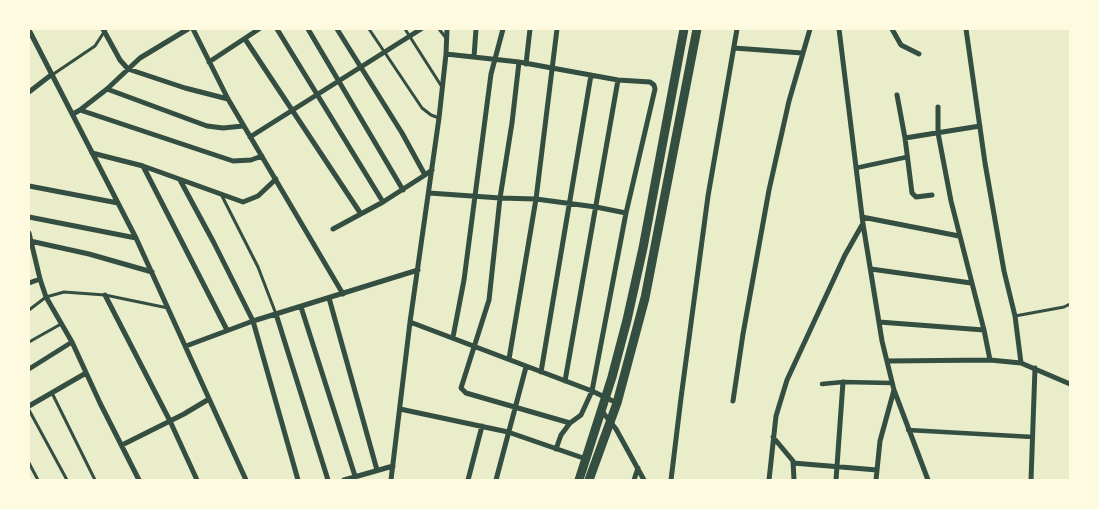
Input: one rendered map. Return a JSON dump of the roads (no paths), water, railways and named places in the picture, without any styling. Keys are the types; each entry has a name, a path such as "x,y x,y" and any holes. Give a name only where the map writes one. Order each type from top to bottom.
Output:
{"main road":[{"path":"579,480 606,397 625,328 643,248 684,29"},
{"path":"589,480 617,403 645,298 697,29"}],"street":[{"path":"72,114 107,89 150,50 188,29"},
{"path":"193,29 243,126 343,294"},
{"path":"209,62 259,29"},
{"path":"278,29 382,202"},
{"path":"308,29 403,190"},
{"path":"337,29 402,132 425,175"},
{"path":"250,136 421,29"},
{"path":"391,480 410,322 439,118 446,54 446,29"},
{"path":"474,57 476,29"},
{"path":"453,337 461,301 491,74 503,29"},
{"path":"526,64 530,29"},
{"path":"509,359 536,199 557,29"},
{"path":"671,480 680,398 705,215 737,29"},
{"path":"733,401 769,190 789,101 810,29"},
{"path":"839,29 862,217 879,322 894,390 928,480"},
{"path":"892,29 902,45 919,54"},
{"path":"966,29 1004,270 1016,316 1022,363"},
{"path":"104,30 120,60 128,69 184,88 228,99"},
{"path":"29,31 136,238 246,480"},
{"path":"245,39 361,214"},
{"path":"734,48 802,53"},
{"path":"446,54 518,62 618,80 650,82 654,85 655,89 626,213 592,391 580,415 570,423 561,435 556,449"},
{"path":"518,62 489,300 461,386 466,393 570,423"},
{"path":"29,92 51,75"},
{"path":"541,372 591,75"},
{"path":"565,381 618,80"},
{"path":"107,89 207,126 223,128 243,126"},
{"path":"897,95 912,193 916,197 932,195"},
{"path":"938,107 938,133 951,201 990,360"},
{"path":"80,110 233,161 251,160 262,156"},
{"path":"905,138 980,126"},
{"path":"92,153 143,166 238,201 248,202 258,196 276,179"},
{"path":"856,168 907,157"},
{"path":"143,166 227,330"},
{"path":"333,229 403,190 432,170"},
{"path":"180,180 253,321 298,480"},
{"path":"29,186 118,202"},
{"path":"429,193 536,199 626,213"},
{"path":"29,217 136,238"},
{"path":"862,217 959,236"},
{"path":"769,480 773,437 780,400 787,380 846,255 863,224"},
{"path":"29,233 46,297 72,342 139,480"},
{"path":"30,241 89,254 152,272"},
{"path":"871,269 971,283"},
{"path":"186,346 253,321 418,270"},
{"path":"29,283 40,279"},
{"path":"104,295 170,421 196,480"},
{"path":"329,298 377,470"},
{"path":"301,306 356,476"},
{"path":"276,314 328,480"},
{"path":"410,322 592,391 617,403"},
{"path":"879,322 984,330"},
{"path":"29,370 72,342"},
{"path":"887,362 990,360 1022,363 1070,384"},
{"path":"496,480 526,366"},
{"path":"1031,480 1035,368"},
{"path":"29,406 86,373"},
{"path":"822,384 843,382 892,383"},
{"path":"836,480 843,382"},
{"path":"876,480 880,441 894,390"},
{"path":"122,445 170,421 209,398"},
{"path":"400,409 508,432 586,459"},
{"path":"601,410 611,420 644,480"},
{"path":"468,480 482,426"},
{"path":"908,430 1032,437"},
{"path":"773,437 786,451 793,463 794,480"},
{"path":"793,463 877,470"},
{"path":"344,480 393,466"},
{"path":"634,480 638,468"}],"lane":[{"path":"369,29 422,108 430,115 439,118"},
{"path":"405,29 442,87"},
{"path":"440,29 446,38"},
{"path":"51,75 94,46 104,30"},
{"path":"222,196 258,267 276,314"},
{"path":"29,310 46,297 64,292 104,295 168,308"},
{"path":"1016,316 1064,307 1070,304"},
{"path":"29,342 62,323"},
{"path":"52,393 95,480"},
{"path":"29,410 67,480"},
{"path":"29,463 38,480"}]}
